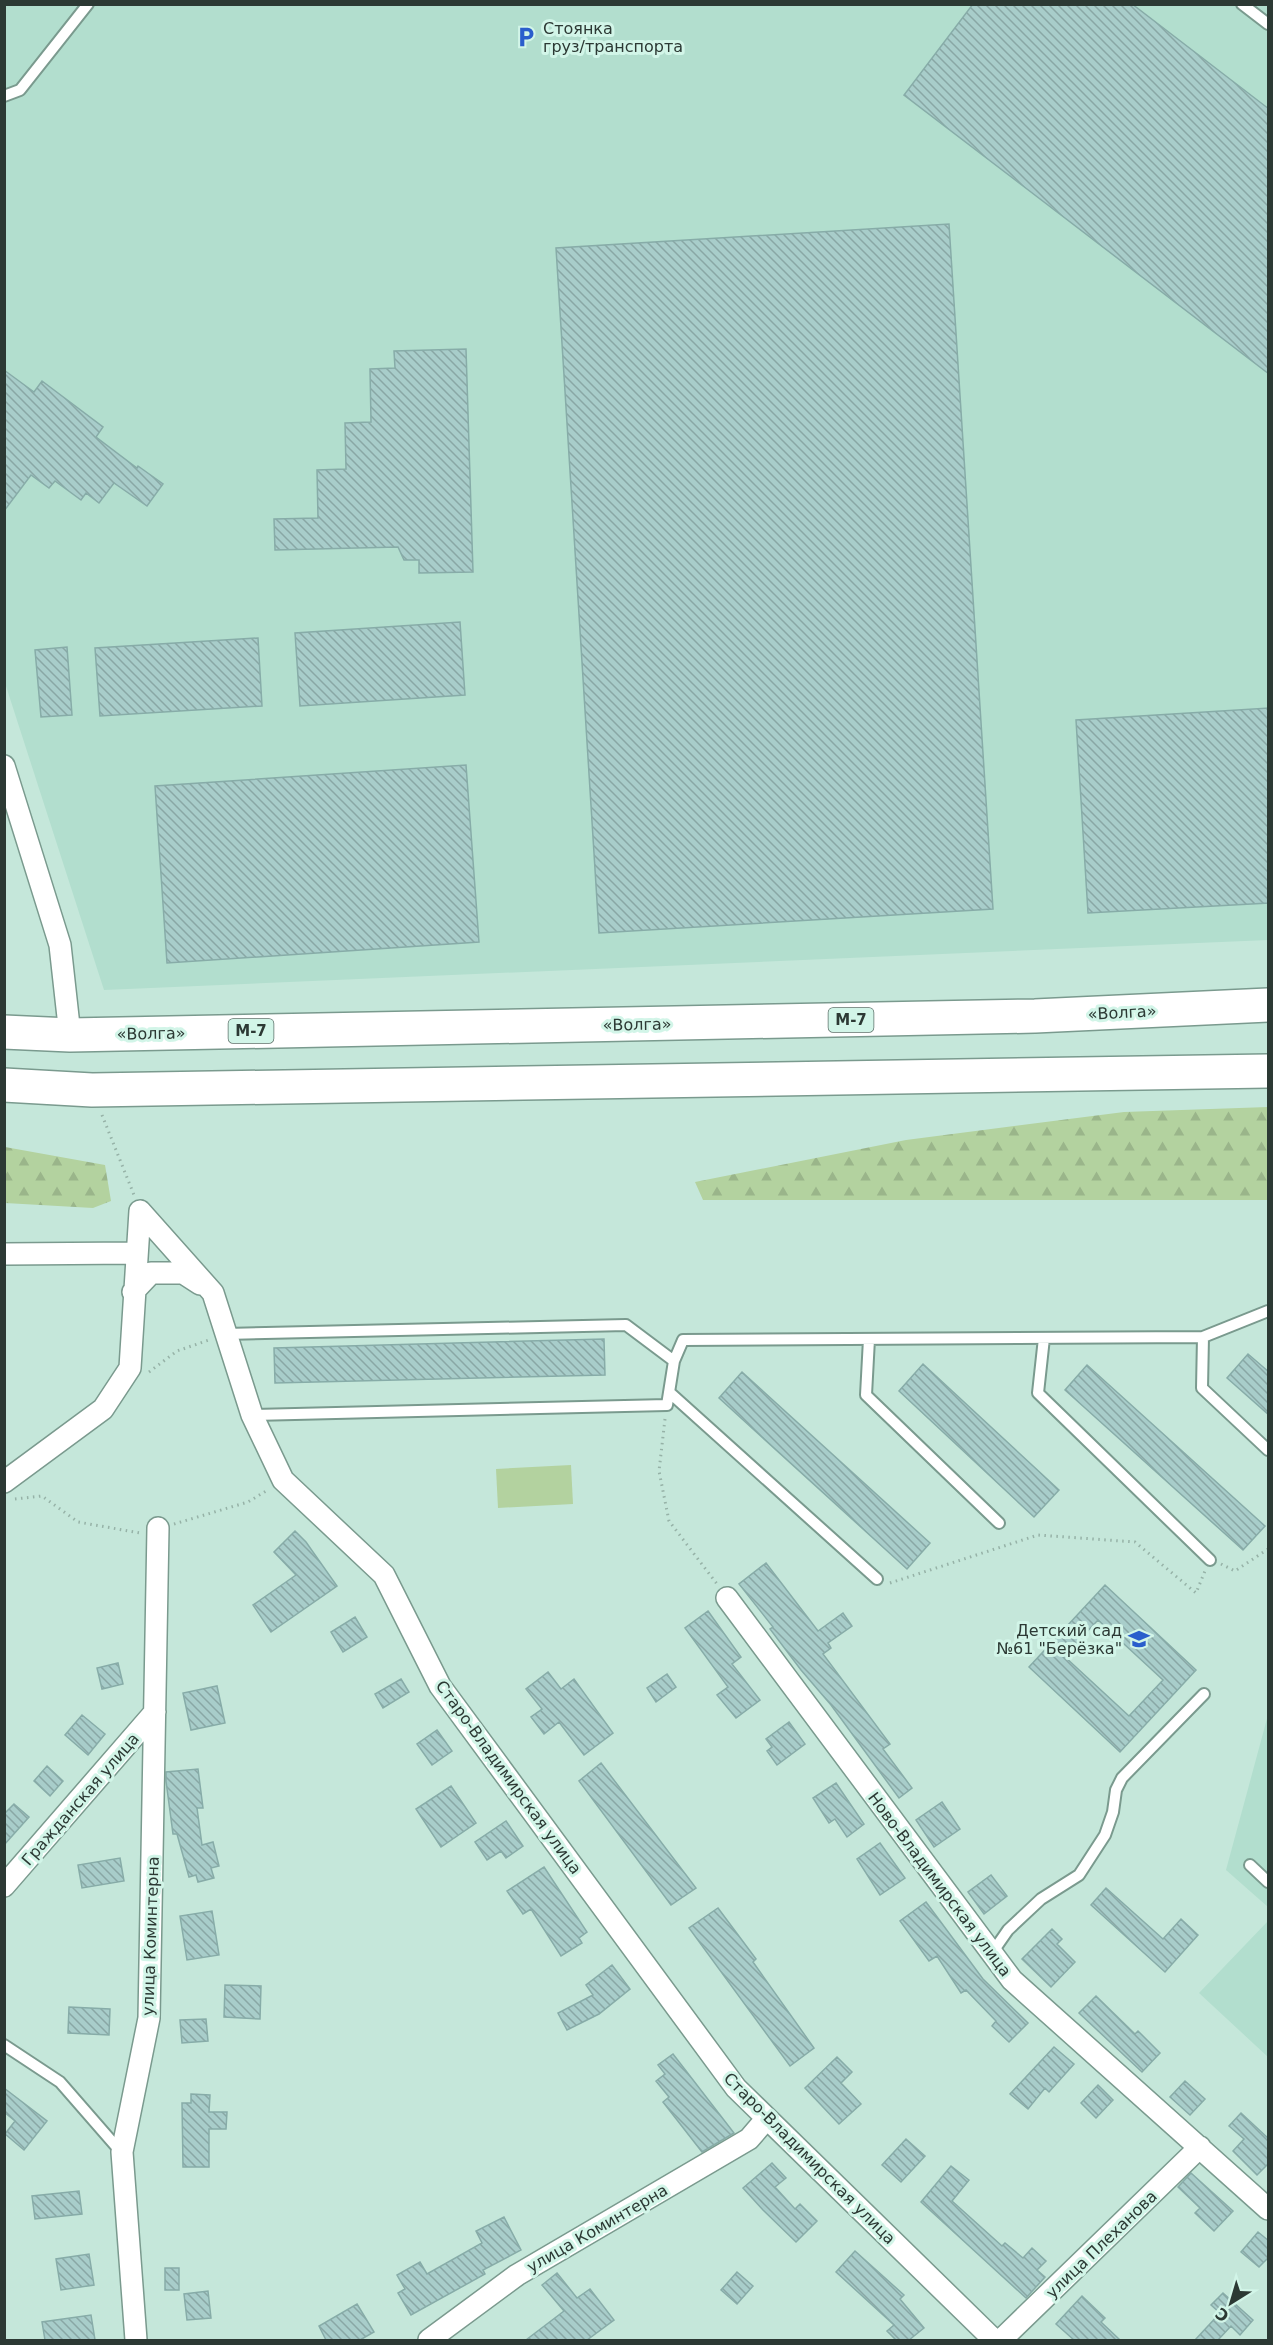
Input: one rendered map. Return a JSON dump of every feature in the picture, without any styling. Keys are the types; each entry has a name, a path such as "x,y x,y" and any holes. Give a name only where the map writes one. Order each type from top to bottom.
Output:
{"highway":[{"name":"«Волга»","path":"4,1032 70,1035 1024,1017 1269,1005"},
{"path":"4,1085 92,1090 1269,1071"}],"street":[{"path":"4,766 60,945 70,1035"},
{"path":"9,1491 104,1409 130,1368 140,1211"},
{"name":"Старо-Владимирская улица","path":"140,1211 213,1293 252,1415 283,1480 384,1575 440,1686 736,2088 989,2339"},
{"path":"4,1254 137,1253"},
{"path":"134,1292 151,1273 183,1273 213,1293"},
{"name":"улица Коминтерна","path":"136,2340 122,2152 148,2018 158,1528"},
{"name":"Ново-Владимирская улица","path":"727,1598 1012,1980 1269,2209"},
{"name":"Гражданская улица","path":"4,1886 156,1712"},
{"name":"улица Коминтерна","path":"429,2340 517,2275 749,2139 767,2118"},
{"name":"улица Плеханова","path":"989,2339 1200,2147"}],"lane":[{"path":"4,96 20,90 88,4"},
{"path":"1242,4 1269,24"},
{"path":"252,1415 667,1405 674,1361 683,1340 1203,1337 1269,1311"},
{"path":"226,1334 626,1325 674,1361"},
{"path":"1203,1337 1202,1388 1269,1450"},
{"path":"1044,1338 1038,1393 1210,1560"},
{"path":"869,1339 866,1395 999,1523"},
{"path":"669,1392 877,1579"},
{"path":"992,1953 1008,1930 1041,1899 1079,1875 1105,1835 1113,1812 1116,1790 1122,1778 1204,1694"},
{"path":"1250,1865 1269,1882"},
{"path":"4,2044 60,2082 122,2152"}],"path":[{"path":"92,1090 140,1211"},
{"path":"141,1378 177,1351 226,1334"},
{"path":"667,1405 659,1470 669,1521 727,1598"},
{"path":"9,1491 42,1496 78,1522 147,1535 158,1528 248,1502 283,1480"},
{"path":"877,1579 874,1588 1038,1535 1136,1542 1196,1593 1210,1560 1235,1571 1269,1549"}],"shaded area":[{"path":"4,5 1268,5 1268,940 104,990 5,683"},
{"path":"1268,1715 1268,1907 1226,1870"},
{"path":"1268,1921 1268,2057 1199,1993"}],"green space":[{"path":"1268,1107 1268,1200 703,1200 695,1182 906,1140 1124,1112"},
{"path":"5,1147 105,1165 111,1201 93,1208 5,1203"},
{"path":"571,1465 573,1504 498,1508 496,1469"}],"building":[{"path":"973,4 1132,4 1269,109 1269,374 904,95"},
{"path":"949,224 993,909 599,933 556,248"},
{"path":"466,349 473,572 419,573 419,560 404,560 398,547 275,550 274,519 318,518 317,470 346,469 345,423 371,422 370,369 395,368 394,351"},
{"path":"4,370 34,392 42,381 103,427 96,437 137,468 138,466 163,484 147,506 114,483 99,503 86,493 81,500 55,481 49,488 31,475 4,511"},
{"path":"460,622 465,695 300,706 295,633"},
{"path":"258,638 262,706 100,716 95,648"},
{"path":"67,647 72,715 41,717 35,650"},
{"path":"1269,708 1269,903 1088,913 1076,720"},
{"path":"466,765 479,942 167,963 155,786"},
{"path":"604,1339 605,1375 275,1383 274,1348"},
{"path":"1248,1354 1269,1372 1269,1415 1227,1378"},
{"path":"923,1364 1059,1490 1034,1517 899,1391"},
{"path":"1087,1365 1265,1526 1243,1550 1065,1390"},
{"path":"742,1372 930,1543 907,1569 719,1398"},
{"path":"295,1531 306,1542 337,1586 271,1632 253,1605 296,1575 274,1552"},
{"path":"766,1563 818,1631 843,1613 852,1626 828,1643 831,1648 823,1654 890,1744 883,1749 912,1788 899,1798 831,1705 770,1629 773,1627 739,1584"},
{"path":"1105,1585 1196,1670 1120,1752 1029,1667","holes":["1098,1620 1163,1680 1129,1716 1064,1656"]},
{"path":"708,1611 741,1657 732,1664 760,1700 736,1718 717,1695 728,1687 685,1628"},
{"path":"355,1617 367,1637 343,1652 331,1632"},
{"path":"118,1663 123,1684 102,1689 97,1668"},
{"path":"548,1672 561,1689 574,1679 613,1733 584,1755 559,1722 544,1734 531,1717 542,1709 526,1689"},
{"path":"667,1674 676,1687 656,1702 647,1688"},
{"path":"401,1679 409,1692 383,1708 375,1694"},
{"path":"217,1686 225,1723 191,1730 183,1693"},
{"path":"82,1715 105,1734 88,1755 65,1735"},
{"path":"789,1722 805,1744 777,1765 767,1751 772,1747 766,1739"},
{"path":"437,1730 452,1751 432,1765 417,1744"},
{"path":"601,1763 696,1888 671,1905 579,1781"},
{"path":"47,1766 63,1781 50,1796 34,1781"},
{"path":"198,1769 203,1808 197,1808 202,1845 213,1842 219,1866 211,1868 214,1878 198,1882 196,1875 189,1877 177,1834 173,1834 166,1772"},
{"path":"836,1783 864,1824 847,1837 835,1819 829,1823 813,1798"},
{"path":"451,1786 476,1823 441,1847 416,1809"},
{"path":"942,1802 960,1829 934,1847 916,1820"},
{"path":"14,1804 29,1817 4,1845 4,1814"},
{"path":"506,1821 523,1846 506,1858 501,1851 487,1860 475,1842"},
{"path":"880,1843 905,1878 880,1895 857,1859"},
{"path":"120,1858 124,1881 82,1888 78,1865"},
{"path":"544,1867 587,1932 579,1938 582,1943 561,1956 531,1909 523,1914 507,1891"},
{"path":"991,1875 1007,1896 984,1914 968,1892"},
{"path":"1106,1888 1163,1939 1181,1919 1198,1935 1165,1972 1091,1905"},
{"path":"926,1902 983,1979 1028,2023 1009,2042 992,2026 996,2021 966,1990 961,1993 937,1956 929,1961 900,1921"},
{"path":"718,1908 756,1959 753,1962 814,2048 790,2066 689,1928"},
{"path":"212,1911 219,1955 187,1960 180,1916"},
{"path":"1052,1929 1062,1939 1057,1944 1075,1962 1051,1987 1022,1959"},
{"path":"612,1965 630,1989 599,2014 567,2030 558,2013 593,1995 586,1985"},
{"path":"225,1985 261,1986 260,2019 224,2017"},
{"path":"1096,1996 1135,2034 1138,2031 1160,2053 1142,2072 1079,2013"},
{"path":"69,2007 110,2009 109,2035 68,2033"},
{"path":"206,2019 208,2041 182,2043 180,2020"},
{"path":"1054,2047 1074,2064 1049,2092 1045,2088 1028,2109 1010,2094"},
{"path":"673,2054 734,2133 702,2152 663,2102 669,2097 656,2081 665,2074 658,2065"},
{"path":"837,2057 852,2072 841,2083 861,2104 839,2124 805,2088"},
{"path":"1185,2081 1205,2099 1190,2115 1170,2097"},
{"path":"1098,2085 1113,2100 1096,2118 1081,2103"},
{"path":"4,2088 47,2121 24,2150 5,2134 15,2121 4,2112"},
{"path":"191,2094 210,2095 209,2112 227,2112 226,2129 209,2129 209,2167 183,2167 182,2103 191,2103"},
{"path":"1241,2113 1269,2139 1269,2163 1257,2175 1233,2151 1244,2139 1229,2126"},
{"path":"906,2139 925,2156 901,2182 882,2165"},
{"path":"772,2163 786,2178 775,2187 795,2209 800,2204 817,2221 796,2242 743,2188"},
{"path":"951,2166 969,2180 952,2201 1002,2246 1005,2243 1023,2258 1032,2248 1046,2261 1037,2270 1045,2277 1026,2298 921,2202"},
{"path":"1191,2173 1233,2211 1214,2231 1195,2213 1200,2208 1178,2187"},
{"path":"79,2191 82,2214 35,2219 32,2196"},
{"path":"504,2217 521,2250 483,2270 485,2274 411,2315 398,2293 405,2289 397,2275 420,2262 427,2274 482,2243 476,2231"},
{"path":"1258,2232 1269,2241 1269,2257 1259,2267 1241,2252"},
{"path":"855,2251 904,2295 900,2299 924,2328 909,2340 896,2340 887,2331 894,2325 836,2272"},
{"path":"89,2254 94,2285 61,2290 56,2259"},
{"path":"165,2268 179,2268 179,2290 165,2290"},
{"path":"737,2272 753,2286 737,2304 721,2290"},
{"path":"557,2273 577,2298 590,2289 614,2320 587,2340 526,2340 564,2311 542,2285"},
{"path":"208,2291 211,2318 187,2320 184,2294"},
{"path":"1223,2293 1253,2320 1240,2335 1231,2326 1218,2340 1195,2340 1220,2313 1211,2305"},
{"path":"1082,2296 1105,2318 1101,2322 1120,2340 1074,2340 1056,2324"},
{"path":"357,2304 374,2332 360,2340 326,2340 319,2326"},
{"path":"91,2315 95,2340 45,2340 42,2322"}],"place":[{"name":"Стоянка груз/транспорта","path":"526,37"},
{"name":"Детский сад №61 \"Берёзка\"","path":"1139,1639"}]}
